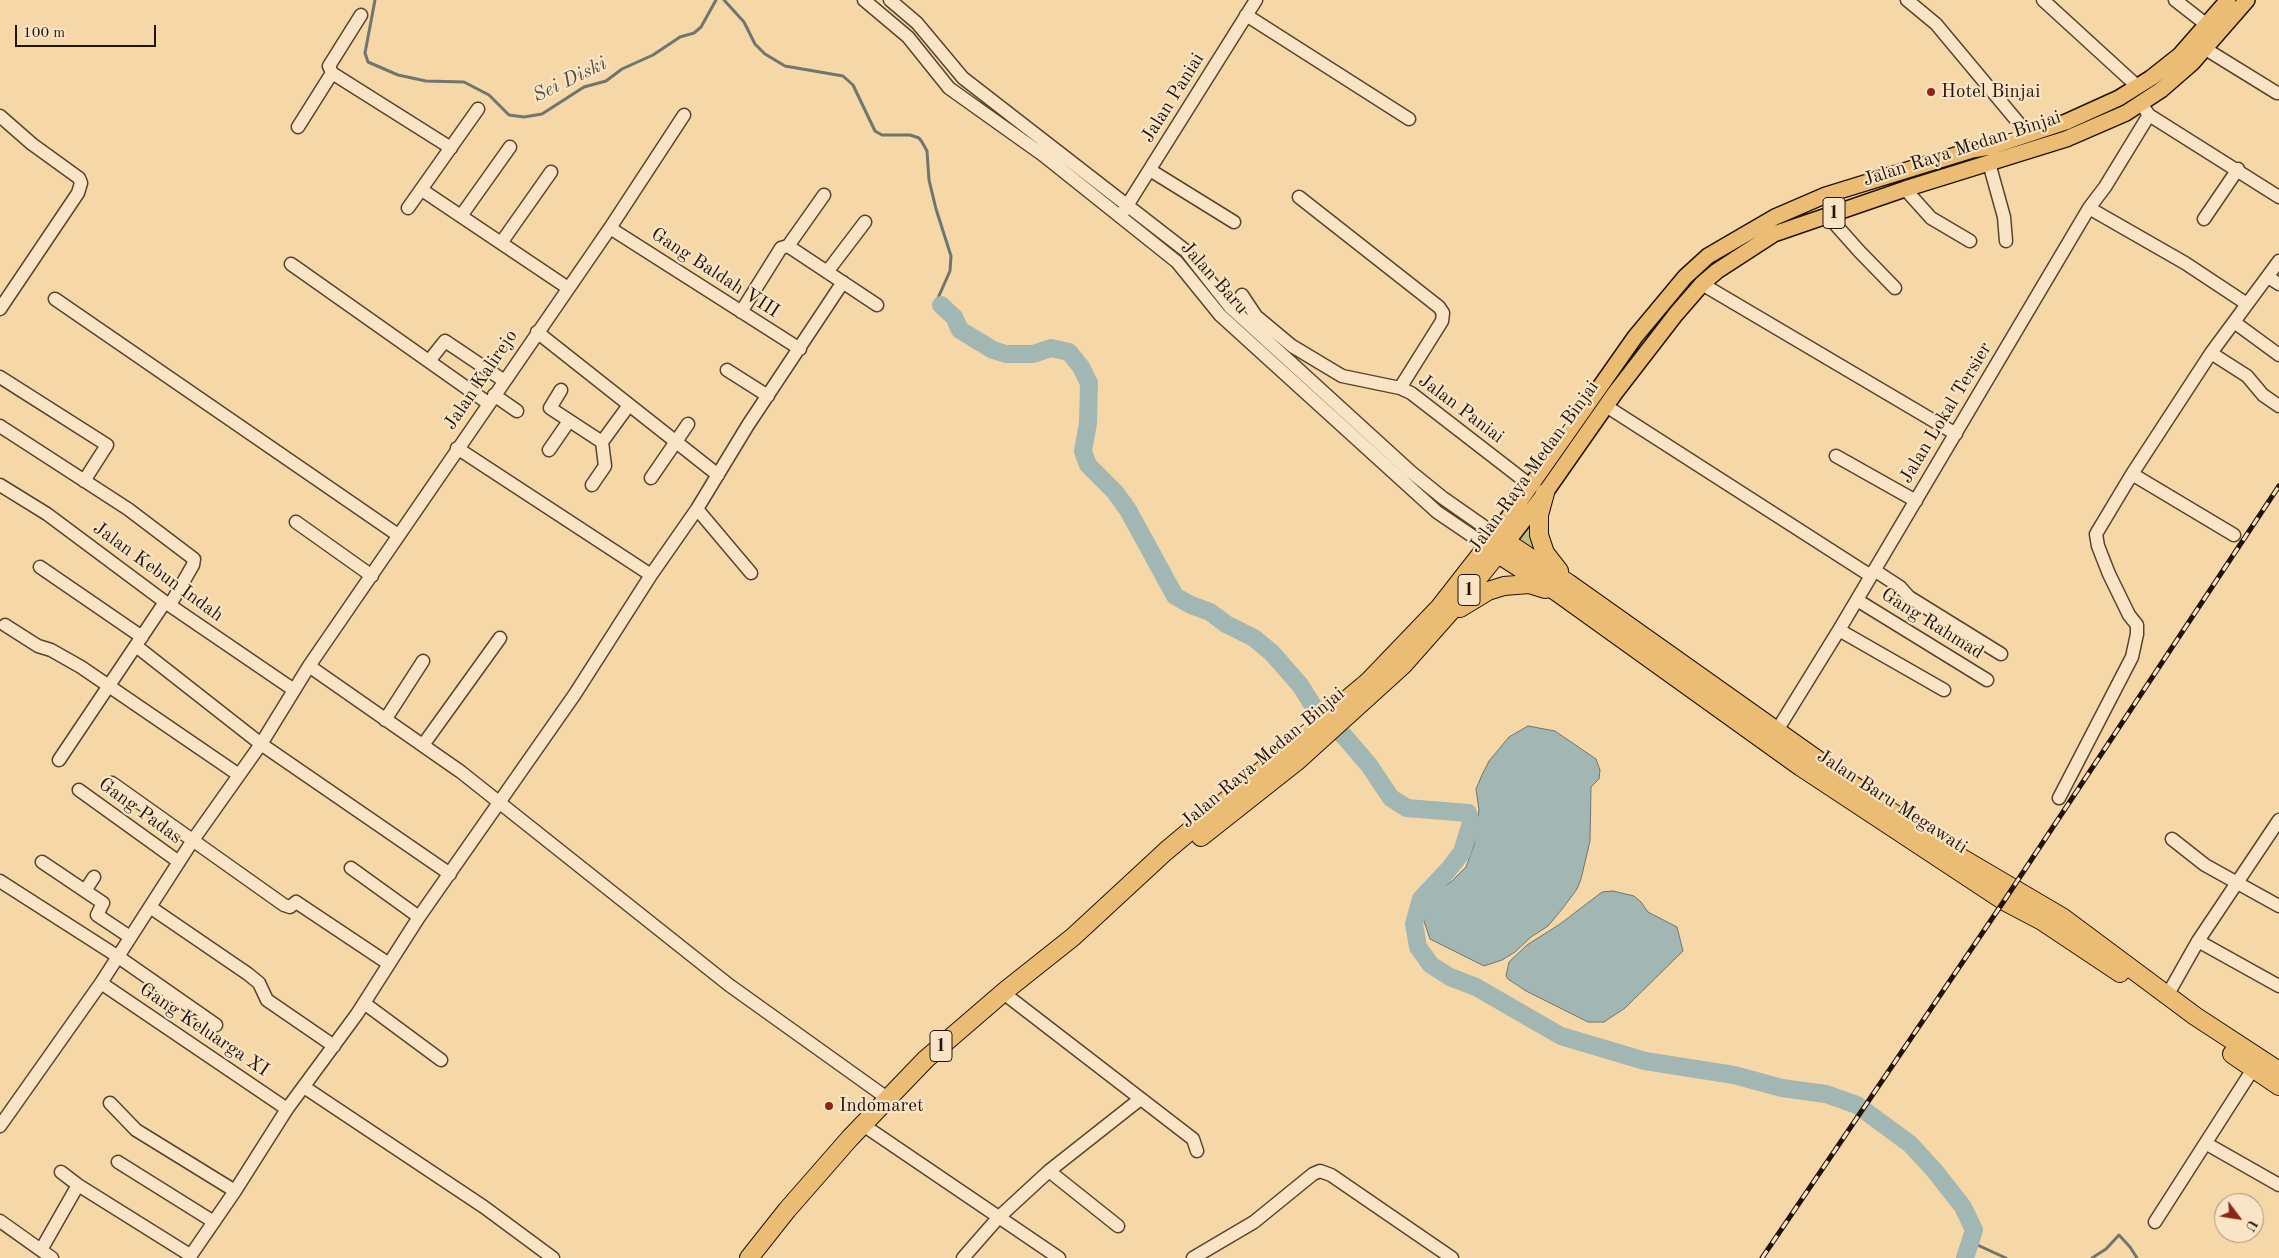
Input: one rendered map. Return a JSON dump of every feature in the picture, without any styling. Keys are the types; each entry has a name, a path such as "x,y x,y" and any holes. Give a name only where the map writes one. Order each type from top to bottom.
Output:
{"highway":[{"path":"1538,489 1541,544 1563,587"},
{"name":"Jalan Baru Megawati","path":"1497,544 1563,587 1779,739 1987,890 2042,921 2108,964 2279,1086"},
{"name":"Jalan Raya Medan-Binjai","path":"749,1258 853,1141 869,1129 932,1065 1078,943 1352,704 1403,665 1446,616 1497,544"},
{"name":"Jalan Raya Medan-Binjai","path":"1352,704 1368,682 1419,630 1497,544"},
{"path":"1446,616 1488,591 1504,586 1529,584 1563,587"},
{"name":"Jalan Baru Megawati","path":"1779,739 1960,857 2062,917 2168,994 2195,1016 2279,1071"},
{"name":"Jalan Raya Medan-Binjai","path":"759,1258 887,1098 926,1059 975,1016 1073,937 1166,851 1291,757"}],"main road":[{"name":"Jalan Raya Medan-Binjai","path":"1538,489 1635,337 1685,277 1708,256 1775,217 1826,195 1972,150 1990,147 2027,133 2066,122 2119,98 2180,55 2228,0"},
{"name":"Jalan Raya Medan-Binjai","path":"1497,544 1538,489 1702,284 1774,234 1905,189 2066,139 2126,113 2145,109 2167,85 2192,63 2247,0"}],"street":[{"name":"Jalan Baru","path":"864,0 908,37 949,88 1043,155 1177,262 1220,315 1271,341"},
{"name":"Jalan Baru","path":"890,0 917,23 963,78 1128,204 1186,251 1230,307 1271,341 1438,512 1497,544"},
{"name":"Jalan Paniai","path":"1120,216 1256,0"},
{"path":"1907,0 1936,24 2027,133"},
{"path":"2043,0 2137,86"},
{"path":"2175,0 2206,25"},
{"path":"361,14 329,66 332,73 451,148"},
{"path":"1246,15 1409,119"},
{"path":"2204,48 2277,93"},
{"path":"298,127 332,73"},
{"path":"408,208 478,109"},
{"path":"2145,109 2279,197"},
{"name":"Jalan Lokal Tersier","path":"1779,739 1839,630 2089,208 2105,188 2145,109"},
{"name":"Jalan Kalirejo","path":"0,1126 101,983 193,840 261,744 294,690 398,535 503,380 610,228 684,115"},
{"path":"0,116 32,144 79,178 82,183 78,193 0,310"},
{"path":"461,216 510,147"},
{"path":"1989,163 2004,217 2006,241"},
{"path":"2204,219 2238,169"},
{"path":"1150,170 1234,222"},
{"path":"501,243 551,172"},
{"path":"1905,189 1931,218 1970,241"},
{"path":"422,190 568,288"},
{"path":"741,312 781,248 788,246 824,195"},
{"path":"1300,197 1443,313 1442,321 1400,388"},
{"path":"2089,208 2185,263 2247,304"},
{"path":"1828,215 1859,251 1895,288"},
{"path":"827,272 865,222"},
{"name":"Gang Baldah VIII","path":"610,228 800,349"},
{"path":"788,246 876,305"},
{"path":"2059,798 2132,658 2138,626 2129,615 2109,574 2098,546 2096,534 2132,474 2211,353 2279,261"},
{"path":"291,264 429,361 491,399 516,411"},
{"path":"2268,277 2279,284"},
{"path":"62,1172 78,1185 190,1257 287,1109 364,1003 419,917 500,804 575,694 843,282"},
{"path":"1702,284 1956,434"},
{"name":"Jalan Paniai","path":"1242,295 1271,341 1342,376 1400,388 1411,393 1538,489"},
{"path":"55,299 398,535"},
{"path":"2234,322 2279,355"},
{"path":"537,332 718,475"},
{"path":"429,361 444,341 503,380"},
{"path":"2211,353 2247,376 2263,394 2279,406"},
{"path":"727,370 768,396"},
{"path":"0,377 107,445 84,481"},
{"path":"561,390 550,408 602,442"},
{"path":"592,485 605,466 602,442 629,405"},
{"path":"1606,406 1873,573 1900,587 1909,597 2001,654"},
{"path":"550,450 569,421"},
{"path":"651,478 688,424"},
{"path":"0,426 128,509 194,560 167,603 59,760"},
{"path":"458,448 651,575"},
{"path":"1836,456 1916,501"},
{"path":"2132,474 2234,535"},
{"name":"Jalan Kebun Indah","path":"0,485 47,514 167,603 294,690"},
{"path":"697,509 751,573"},
{"path":"296,522 372,576"},
{"path":"40,567 139,642 261,744 450,874"},
{"name":"Gang Rahmad","path":"1857,600 1987,680"},
{"path":"5,625 38,646 51,650 81,667 239,774"},
{"path":"1839,630 1944,690"},
{"path":"423,745 500,638"},
{"path":"385,720 423,661"},
{"path":"310,666 423,745 729,985 887,1098"},
{"path":"112,783 284,905 290,907 296,902 389,964"},
{"name":"Gang Padas","path":"79,790 179,862"},
{"path":"2168,994 2198,941 2278,825"},
{"path":"2172,840 2205,865 2279,906"},
{"path":"42,862 103,904 97,915 130,937"},
{"path":"351,868 419,917"},
{"path":"85,891 94,877"},
{"path":"0,881 117,956 216,1025"},
{"path":"150,907 248,974 259,983 267,1000 334,1046"},
{"path":"2198,941 2279,986"},
{"name":"Gang Keluarga XI","path":"101,983 287,1109"},
{"path":"1010,998 1139,1100 1193,1139 1197,1151"},
{"path":"364,1003 441,1060"},
{"path":"2155,1222 2207,1144 2253,1069"},
{"path":"304,1087 484,1207 554,1258"},
{"path":"963,1258 998,1218 1049,1172 1139,1100"},
{"path":"110,1103 136,1130 235,1191"},
{"path":"869,1129 1059,1258"},
{"path":"2207,1144 2279,1185"},
{"path":"118,1162 214,1222"},
{"path":"1193,1258 1254,1222 1313,1174 1320,1171 1331,1175 1452,1258"},
{"path":"1049,1172 1118,1226"},
{"path":"41,1250 78,1185"},
{"path":"0,1221 52,1258"}],"shaded area":[{"path":"1532,518 1541,556 1515,541"},
{"path":"1528,726 1555,731 1596,759 1600,770 1599,779 1591,787 1590,841 1577,889 1548,926 1531,937 1515,952 1502,960 1484,966 1430,939 1424,921 1424,905 1432,895 1452,881 1466,867 1474,845 1479,810 1476,789 1482,775 1489,761 1509,737"},
{"path":"1613,891 1634,896 1648,912 1677,927 1683,951 1625,1008 1604,1022 1588,1022 1526,991 1508,979 1506,976 1509,962 1527,945 1560,924 1602,892"}],"waterway":[{"name":"Sei Diski","path":"375,0 365,53 368,62 398,75 426,81 464,82 489,95 509,115 524,117 542,114 584,87 606,81 622,69 653,55 680,37 694,33 701,27 716,0"},
{"name":"Sei Diski","path":"724,0 744,22 755,44 765,54 785,66 843,76 853,85 875,131 882,135 910,135 919,138 922,142 927,151 929,180 936,209 951,256 950,271 938,298 941,305"},
{"path":"941,305 954,317 960,330 993,350 1006,354 1033,354 1051,348 1069,352 1081,367 1089,383 1088,423 1083,451 1088,465 1115,492 1128,510 1175,596 1191,605 1210,612 1226,624 1254,638 1272,653 1300,685 1319,715 1344,736 1369,765 1391,798 1407,808 1468,813 1471,823 1462,852 1421,899 1414,924 1418,947 1431,965 1450,977 1476,987 1561,1036 1645,1061 1734,1075 1782,1088 1826,1094 1857,1105 1910,1144 1934,1170 1963,1207 1974,1230 1965,1258"},
{"path":"2092,1258 2106,1249 2119,1235 2137,1258"},
{"path":"1971,1242 2006,1258"}],"railway":[{"path":"1762,1258 2004,901 2279,486"}],"place":[{"name":"Hotel Binjai","path":"1931,92"},
{"name":"Indomaret","path":"829,1106"}]}
